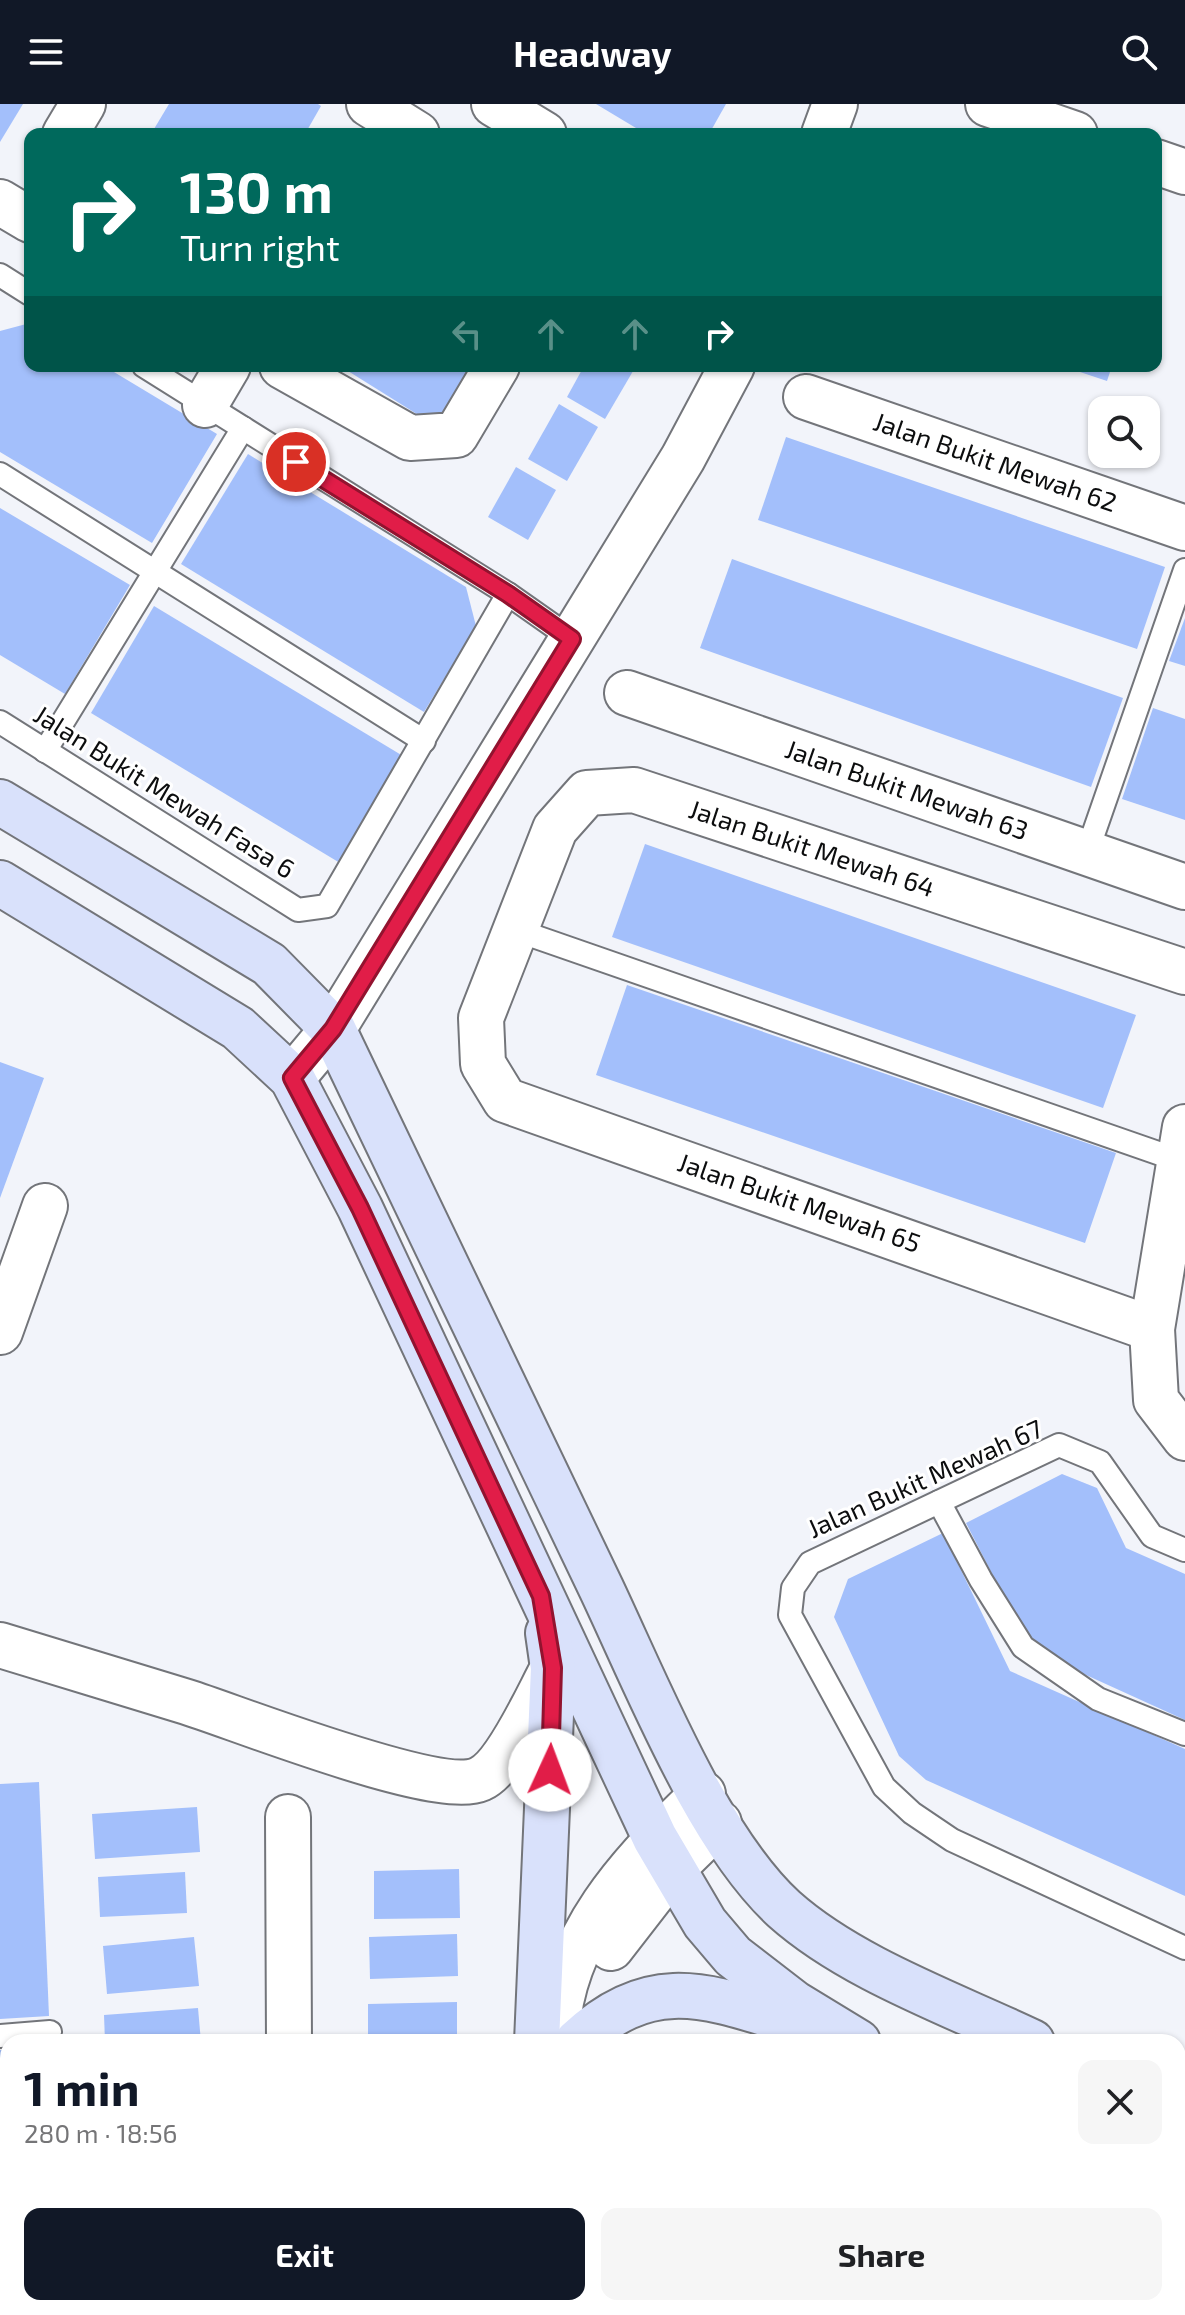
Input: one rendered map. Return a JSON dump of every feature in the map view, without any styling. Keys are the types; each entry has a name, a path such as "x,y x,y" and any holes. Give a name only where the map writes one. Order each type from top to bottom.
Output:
{"street":[{"path":"69,128 83,104"},
{"path":"494,104 534,128"},
{"path":"826,128 835,104"},
{"path":"988,104 1058,128"},
{"path":"371,116 402,128"},
{"path":"1162,164 1185,172"},
{"path":"205,405 224,372"},
{"path":"293,372 410,438 456,435 493,372"},
{"path":"292,1078 333,1029 683,458 729,372"},
{"name":"Jalan Bukit Mewah 62","path":"806,397 1185,528"},
{"name":"Jalan Bukit Mewah 63","path":"627,693 1185,887"},
{"name":"Jalan Bukit Mewah 64","path":"513,929 555,829 587,793 634,790 1185,972"},
{"path":"0,802 269,964 333,1029 669,1731 711,1809 754,1879 787,1911 825,1939 878,1969 1015,2034"},
{"path":"0,883 238,1028 292,1078 360,1208 664,1853 705,1923 733,1956 760,1979 844,2034"},
{"name":"Jalan Bukit Mewah 65","path":"513,929 481,1018 483,1064 505,1100 1152,1329"},
{"path":"1182,1143 1152,1329 1156,1400 1185,1438"},
{"path":"0,1332 45,1206"},
{"path":"537,2034 553,1668 541,1596"},
{"path":"0,1645 191,1703 301,1742 443,1782 480,1780 501,1760 553,1668"},
{"path":"558,2034 565,1976 582,1940 607,1900 711,1809"},
{"path":"288,1817 289,2034"},
{"path":"579,2034 601,1966 632,1916 664,1853"},
{"path":"585,2034 624,2005 649,1997 688,1994 830,2034"}],"lane":[{"path":"0,275 24,290"},
{"path":"153,372 508,594 572,639"},
{"path":"45,751 243,428"},
{"path":"0,474 424,741 508,594"},
{"path":"1086,855 1185,570"},
{"name":"Jalan Bukit Mewah Fasa 6","path":"0,722 298,910 327,906 424,741"},
{"path":"513,929 1182,1143"},
{"name":"Jalan Bukit Mewah 67","path":"1185,1550 1152,1536 1100,1462 1059,1445 810,1563 793,1588 790,1615 884,1787 912,1813 952,1840 1185,1948"},
{"path":"939,1502 981,1580 1023,1647 1098,1699 1185,1734"},
{"path":"25,2034 50,2032"}],"building":[{"path":"0,104 23,104 0,142"},
{"path":"169,104 321,106 308,128 155,128"},
{"path":"596,104 726,104 712,128 636,128"},
{"path":"24,325 24,372 114,372 217,434 152,543 0,452 0,331"},
{"path":"350,372 469,372 436,426"},
{"path":"581,372 632,372 605,419 567,397"},
{"path":"1080,372 1110,372 1107,381"},
{"path":"559,404 598,427 567,481 528,459"},
{"path":"786,437 1165,567 1137,649 758,520"},
{"path":"248,454 466,587 476,626 424,712 181,564"},
{"path":"516,467 556,490 528,540 488,517"},
{"path":"0,508 130,585 65,694 0,655"},
{"path":"732,559 1123,698 1091,787 700,648"},
{"path":"154,606 403,756 340,863 91,713"},
{"path":"1185,618 1185,666 1169,661"},
{"path":"1153,708 1185,719 1185,820 1122,799"},
{"path":"645,844 1136,1015 1103,1108 612,937"},
{"path":"627,985 1116,1153 1085,1243 596,1075"},
{"path":"0,1062 44,1078 0,1198"},
{"path":"1062,1474 1097,1488 1126,1548 1185,1574 1185,1720 1031,1650 966,1523"},
{"path":"943,1533 1010,1671 1185,1749 1185,1896 926,1780 899,1756 834,1617 848,1579"},
{"path":"39,1782 49,2016 0,2019 0,1784"},
{"path":"197,1807 200,1852 95,1859 92,1814"},
{"path":"459,1869 460,1918 374,1919 374,1871"},
{"path":"185,1872 187,1913 100,1917 98,1877"},
{"path":"457,1934 458,1976 370,1979 369,1937"},
{"path":"194,1937 199,1986 107,1994 103,1946"},
{"path":"457,2002 457,2034 368,2034 368,2004"},
{"path":"198,2008 200,2034 105,2034 104,2015"}],"route":[{"path":"296,462 508,594 572,639 333,1029 292,1078 360,1208 541,1596 553,1668 550,1770"}]}
